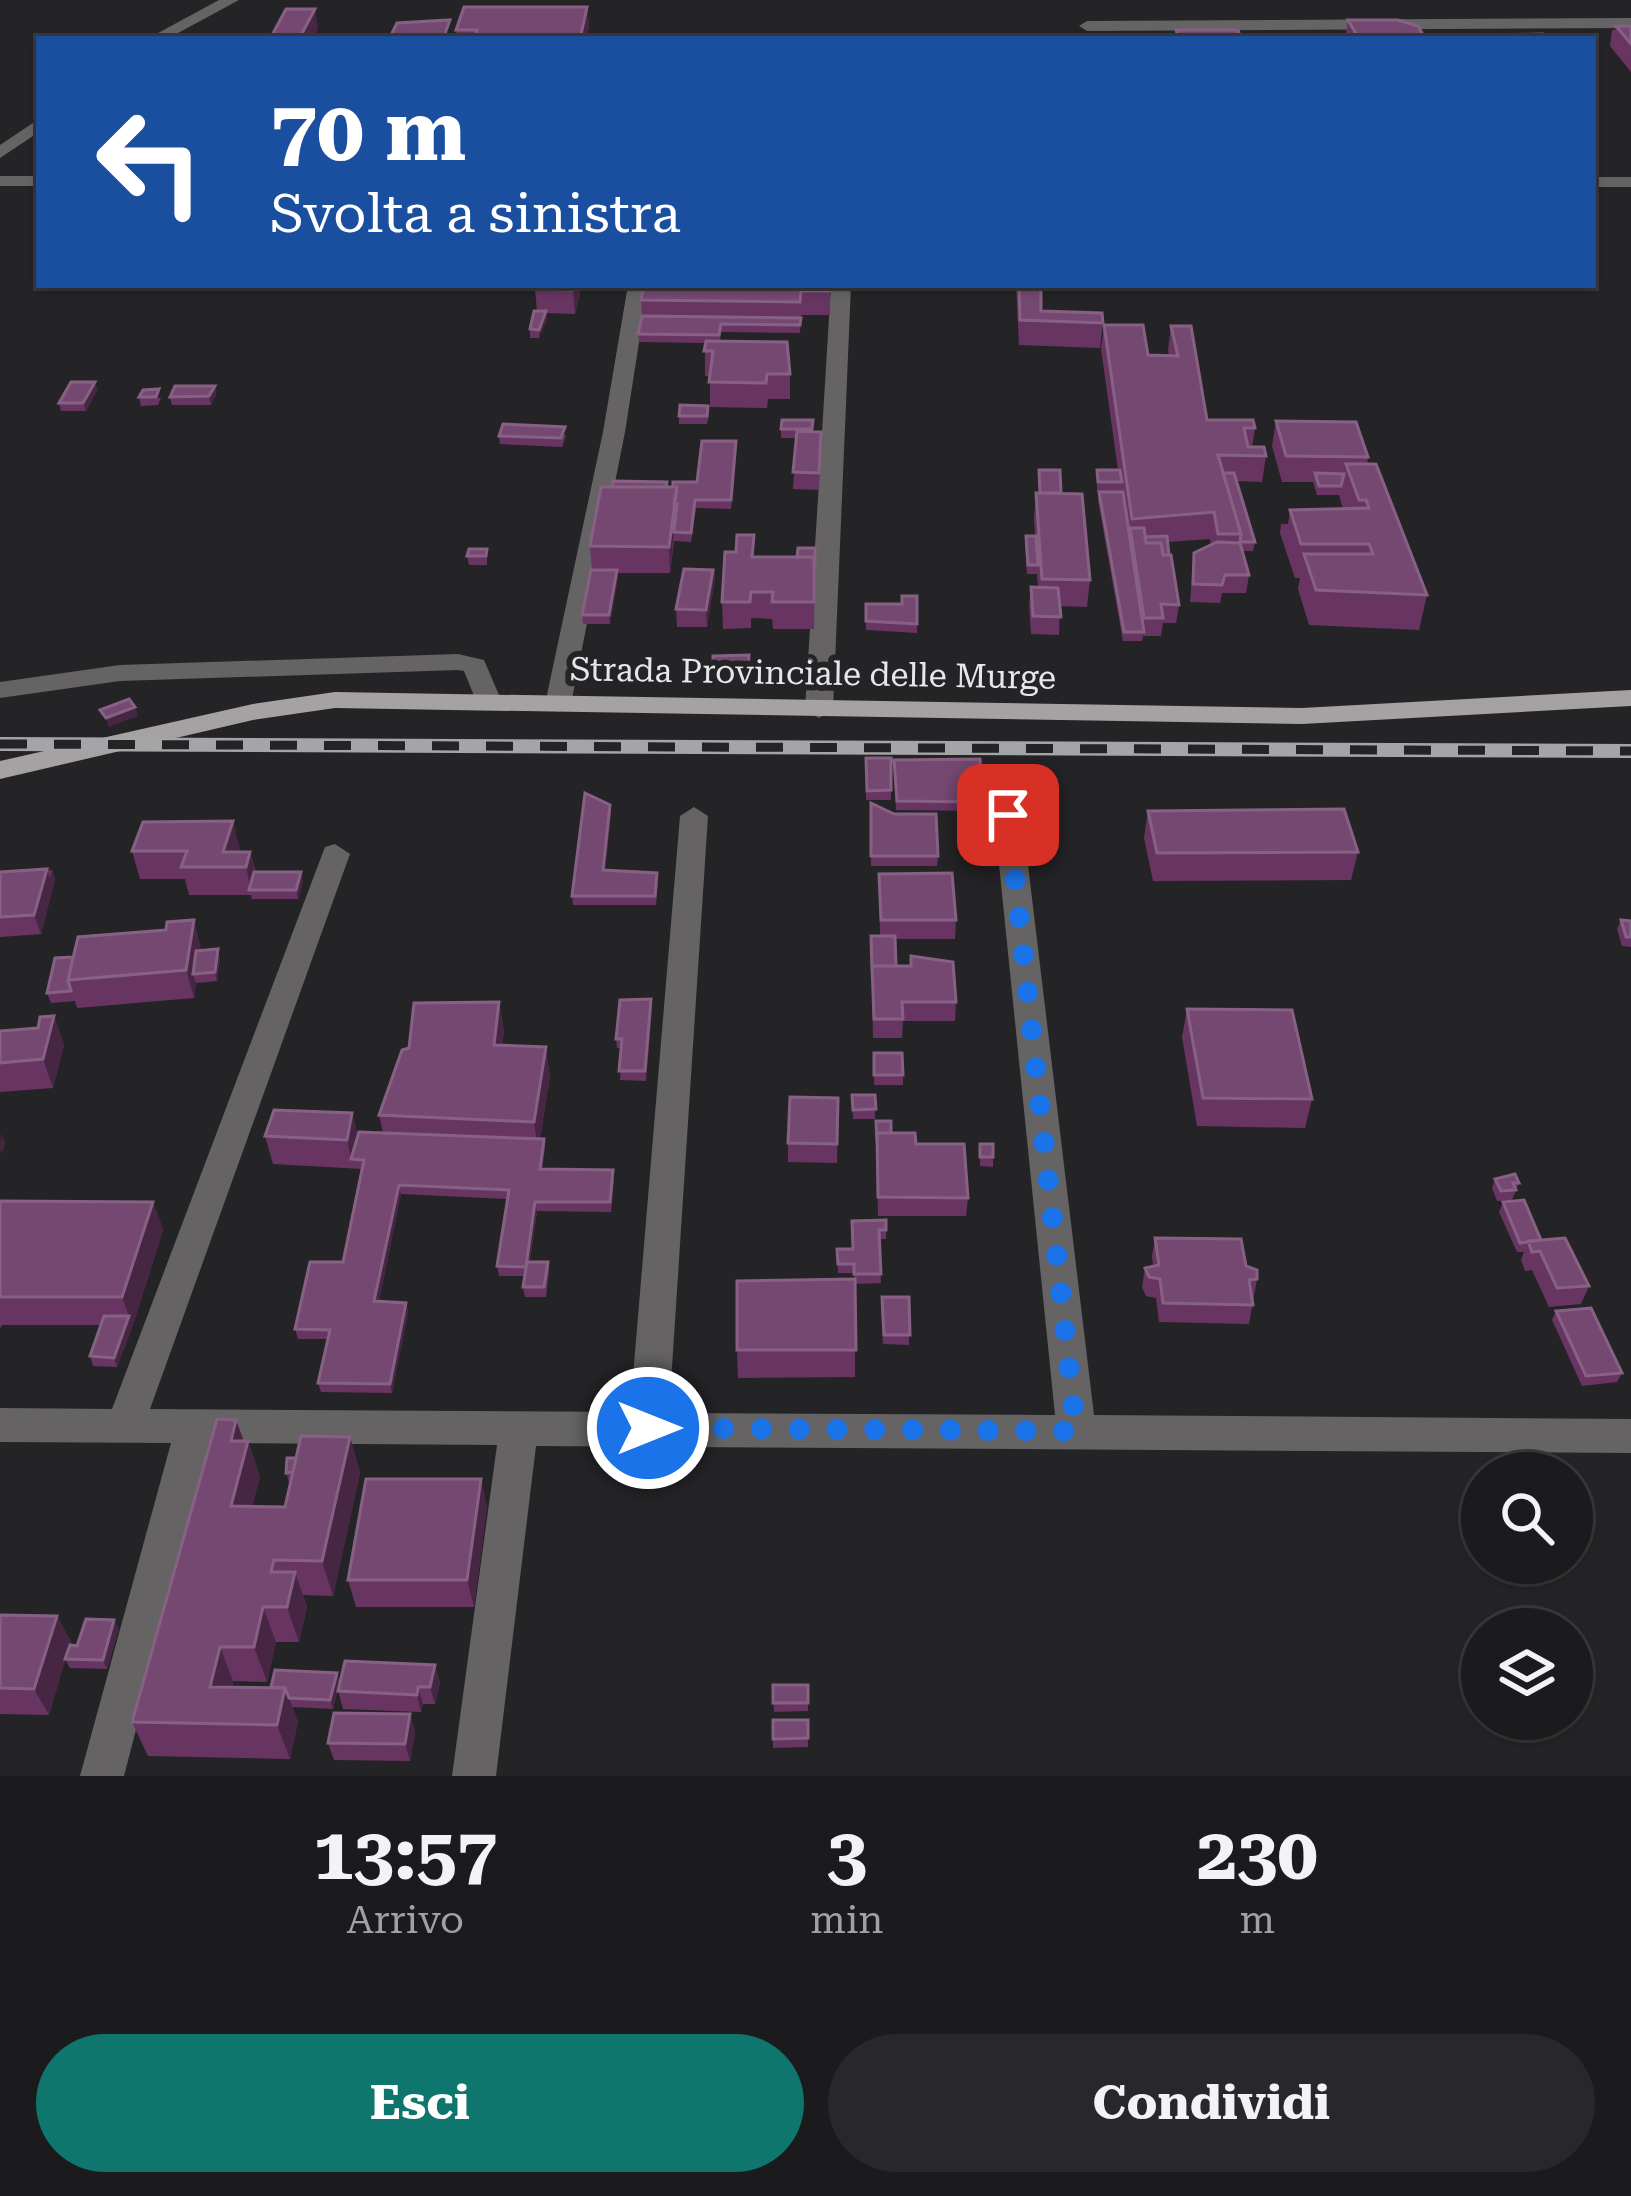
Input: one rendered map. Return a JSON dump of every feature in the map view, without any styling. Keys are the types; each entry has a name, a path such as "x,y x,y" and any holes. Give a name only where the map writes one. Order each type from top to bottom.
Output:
{"main road":[{"name":"Strada Provinciale delle Murge","path":"0,770 294,706 402,699 1303,716 1631,698"}],"street":[{"path":"161,36 231,0"},
{"path":"1087,26 1631,23"},
{"path":"0,153 36,126"},
{"path":"0,181 36,181"},
{"path":"1596,182 1631,182"},
{"path":"558,704 614,432 638,288"},
{"path":"819,710 841,288"},
{"path":"0,690 120,673 458,662 475,666 489,702"},
{"path":"1008,815 1076,1431"},
{"path":"648,1428 694,816"},
{"path":"125,1425 335,854"},
{"path":"102,1776 196,1424"},
{"path":"0,1425 1631,1436"},
{"path":"474,1776 519,1427"}],"building":[{"path":"464,7 587,7 581,36 475,36 477,30 456,30"},
{"path":"286,9 315,9 301,36 272,36"},
{"path":"450,20 444,36 390,36 397,23"},
{"path":"1348,20 1398,20 1418,26 1424,36 1357,36"},
{"path":"1616,26 1631,26 1631,44"},
{"path":"1176,30 1238,30 1240,36 1178,36"},
{"path":"643,288 830,288 801,291 800,302 641,300"},
{"path":"1019,288 1041,288 1041,311 1102,313 1103,323 1020,320"},
{"path":"534,311 546,311 539,330 530,329"},
{"path":"642,316 801,318 800,325 721,324 719,335 638,334"},
{"path":"1104,325 1143,325 1148,355 1178,356 1171,326 1191,326 1207,420 1253,420 1255,428 1244,428 1248,447 1264,447 1266,456 1218,455 1241,534 1218,534 1214,512 1132,519"},
{"path":"706,341 787,342 790,374 767,374 766,383 709,382 713,351 704,351"},
{"path":"71,382 95,382 83,403 59,403"},
{"path":"175,386 215,386 209,396 170,397"},
{"path":"159,389 156,397 139,397 143,390"},
{"path":"680,405 708,406 707,416 679,416"},
{"path":"782,420 813,420 812,429 781,429"},
{"path":"1276,421 1356,422 1368,457 1286,456"},
{"path":"503,424 565,427 561,438 499,436"},
{"path":"797,431 821,432 819,473 793,472"},
{"path":"702,441 736,441 731,500 695,500 691,533 674,532 677,487 673,482 697,482"},
{"path":"1346,464 1376,464 1427,595 1316,590 1304,554 1373,554 1369,544 1301,544 1290,510 1369,508 1366,500 1359,500"},
{"path":"1039,470 1060,470 1061,493 1040,493"},
{"path":"1097,470 1120,470 1122,482 1098,482"},
{"path":"1223,473 1234,473 1255,542 1240,542"},
{"path":"1315,473 1344,474 1341,486 1319,486"},
{"path":"613,481 667,482 666,487 612,487"},
{"path":"601,487 677,487 669,547 590,546"},
{"path":"1099,492 1123,492 1144,632 1124,632"},
{"path":"1036,493 1082,494 1090,580 1042,579"},
{"path":"1130,528 1144,528 1146,543 1161,543 1163,555 1171,555 1179,605 1161,604 1163,618 1144,618"},
{"path":"737,535 754,535 752,557 814,557 814,602 772,602 773,592 751,592 750,602 722,602 725,552 736,552"},
{"path":"1026,536 1036,536 1038,565 1028,565"},
{"path":"1167,536 1169,555 1163,555 1161,543 1146,543 1145,537"},
{"path":"1217,542 1240,543 1249,575 1225,575 1222,585 1193,584 1194,553"},
{"path":"798,548 815,548 815,567 814,557 797,557"},
{"path":"469,549 487,549 486,556 467,556"},
{"path":"684,569 713,570 706,610 676,609"},
{"path":"591,570 617,570 609,615 582,615"},
{"path":"1031,587 1058,588 1061,617 1033,616"},
{"path":"902,596 917,596 917,624 866,621 866,604 902,604"},
{"path":"749,655 748,675 713,676 713,656"},
{"path":"129,699 135,707 106,718 100,710"},
{"path":"866,758 891,758 891,790 867,791"},
{"path":"980,759 982,802 897,801 894,760"},
{"path":"585,793 610,805 603,870 657,873 655,896 572,896"},
{"path":"871,803 894,814 936,814 938,856 871,856"},
{"path":"1344,809 1358,852 1157,853 1148,811"},
{"path":"233,821 223,852 250,852 246,867 181,867 187,851 132,851 143,822"},
{"path":"47,869 34,915 0,917 0,872"},
{"path":"254,872 301,872 296,890 249,890"},
{"path":"952,873 956,920 881,920 879,874"},
{"path":"194,920 186,970 68,980 78,937 166,930 167,922"},
{"path":"1621,920 1631,921 1631,937 1626,937"},
{"path":"871,936 895,936 896,966 872,966 872,971"},
{"path":"218,949 215,972 193,974 196,951"},
{"path":"911,956 953,962 956,1002 902,1002 903,1019 874,1019 872,966 911,966"},
{"path":"73,957 68,980 71,991 47,993 55,958"},
{"path":"651,999 645,1071 619,1071 620,1000"},
{"path":"499,1002 494,1045 546,1047 534,1122 379,1115 402,1050 409,1048 414,1003"},
{"path":"1187,1009 1292,1010 1312,1099 1203,1098"},
{"path":"54,1016 43,1059 0,1063 0,1031 38,1028 40,1017"},
{"path":"874,1053 902,1053 903,1075 874,1075"},
{"path":"852,1095 875,1095 876,1109 853,1110"},
{"path":"790,1097 838,1098 837,1144 788,1143"},
{"path":"274,1110 352,1113 347,1140 265,1136"},
{"path":"876,1121 891,1121 891,1133 877,1133 877,1143"},
{"path":"359,1132 544,1139 540,1169 613,1170 610,1202 535,1202 526,1267 497,1266 509,1190 399,1185 374,1301 406,1303 390,1384 318,1383 330,1330 295,1329 310,1262 343,1262 364,1160 351,1159"},
{"path":"877,1133 915,1133 916,1144 964,1144 968,1198 878,1197"},
{"path":"980,1144 993,1144 993,1157 980,1157"},
{"path":"1515,1174 1516,1190 1501,1191 1495,1179"},
{"path":"1524,1200 1541,1240 1520,1243 1503,1202"},
{"path":"0,1201 153,1202 122,1297 0,1297"},
{"path":"886,1220 886,1230 879,1230 881,1274 854,1274 854,1264 838,1264 837,1249 853,1249 852,1221"},
{"path":"1155,1238 1241,1239 1246,1266 1257,1270 1257,1279 1249,1280 1253,1305 1163,1303 1160,1279 1149,1277 1145,1268 1159,1265"},
{"path":"1565,1238 1589,1286 1557,1288 1540,1251 1532,1252 1528,1241"},
{"path":"527,1262 548,1262 544,1287 523,1287"},
{"path":"855,1279 856,1350 737,1350 737,1281"},
{"path":"882,1297 909,1297 910,1335 884,1335"},
{"path":"1591,1308 1622,1373 1586,1376 1556,1311"},
{"path":"104,1316 129,1316 114,1358 90,1356"},
{"path":"217,1419 236,1420 231,1441 248,1441 231,1506 285,1507 301,1436 350,1437 322,1561 274,1560 271,1572 295,1572 287,1607 263,1607 254,1647 220,1647 210,1687 285,1688 277,1725 132,1722"},
{"path":"287,1458 296,1458 293,1472 286,1473"},
{"path":"366,1479 481,1479 467,1580 348,1580"},
{"path":"0,1615 57,1616 34,1689 0,1688"},
{"path":"86,1619 114,1620 103,1660 65,1659 70,1645 77,1646"},
{"path":"345,1661 435,1665 430,1687 418,1687 417,1695 338,1691"},
{"path":"275,1670 337,1673 330,1700 289,1698 285,1688 271,1687"},
{"path":"773,1685 808,1685 808,1703 773,1703"},
{"path":"334,1713 410,1714 405,1744 328,1743"},
{"path":"773,1720 808,1720 808,1738 773,1739"}],"railway":[{"path":"0,744 1631,751"}],"route":[{"path":"648,1428 1076,1431 1008,815"}]}
